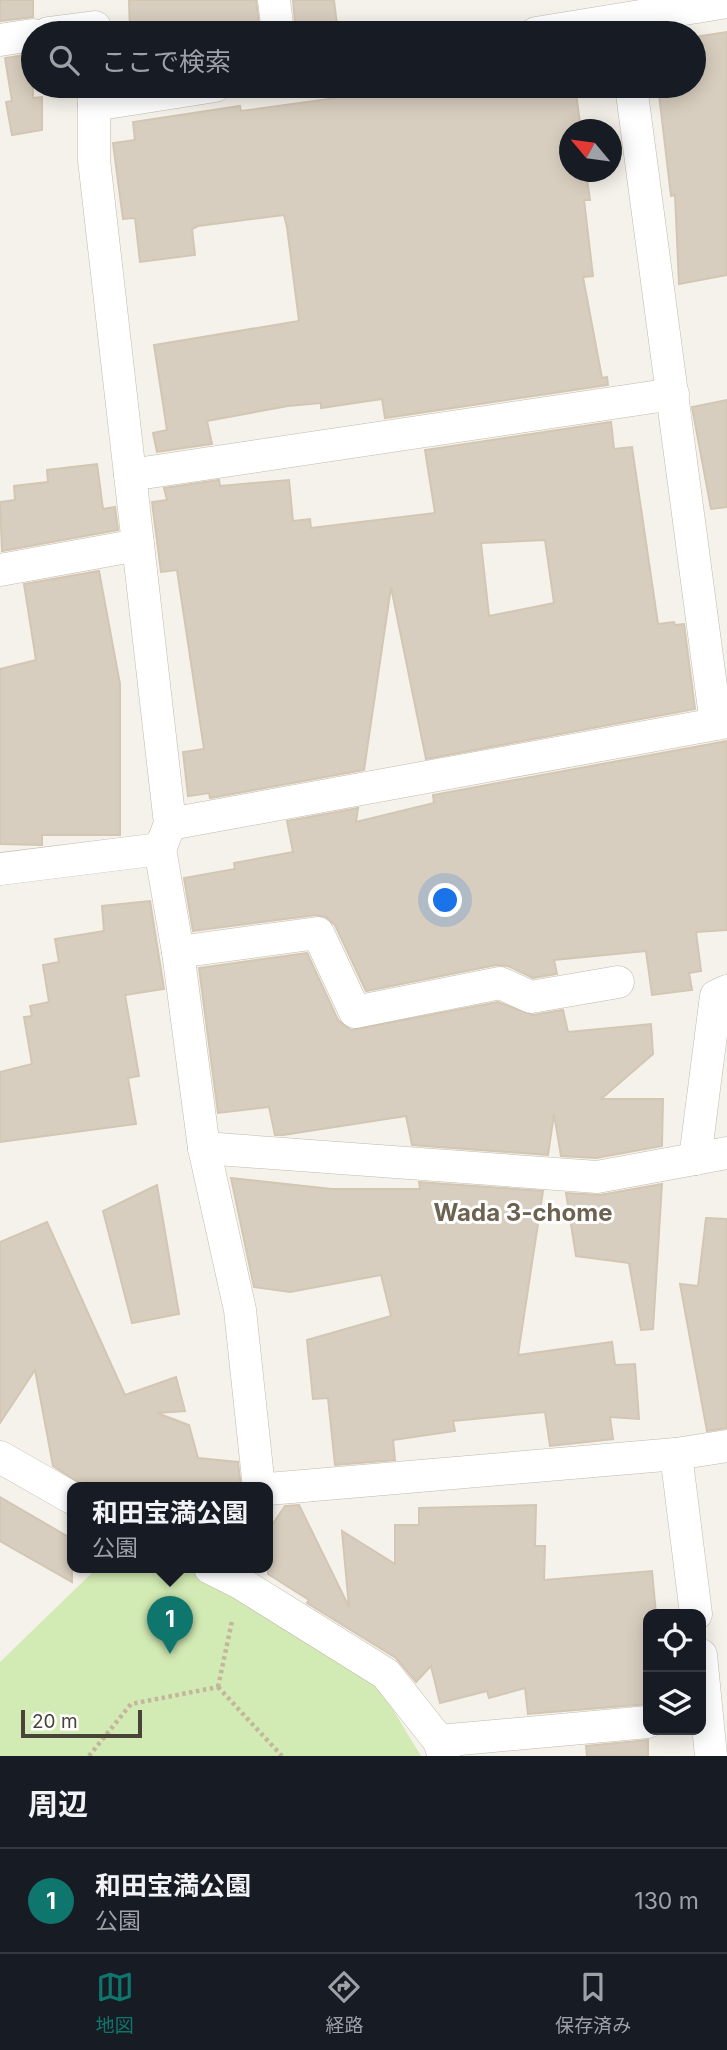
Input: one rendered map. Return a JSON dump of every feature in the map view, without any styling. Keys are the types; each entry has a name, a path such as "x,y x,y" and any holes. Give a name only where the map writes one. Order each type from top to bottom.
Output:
{"street":[{"path":"274,0 277,21"},
{"path":"622,18 727,2"},
{"path":"0,40 21,37"},
{"path":"94,98 94,160 138,545 178,952 204,1148 240,1310 258,1482"},
{"path":"0,869 722,723 633,98"},
{"path":"130,475 673,394"},
{"path":"0,570 138,545"},
{"path":"178,952 318,933 355,1012 500,983 531,997 618,982"},
{"path":"695,1158 716,996 727,992"},
{"path":"204,1148 597,1177 727,1153"},
{"path":"273,1489 676,1454 727,1446"},
{"path":"676,1454 695,1609"},
{"path":"0,1457 67,1495"},
{"path":"241,1575 386,1674 441,1748 643,1723"},
{"path":"704,1672 712,1717 711,1756"}],"path":[{"path":"218,1687 241,1575"},
{"path":"89,1756 131,1704 218,1687"},
{"path":"218,1687 282,1756"}],"green space":[{"path":"92,1573 198,1573 375,1680 421,1756 0,1756 0,1662"}],"building":[{"path":"0,0 33,0 33,17 0,21"},
{"path":"129,0 256,0 259,21 130,21"},
{"path":"293,0 334,0 337,21 295,21"},
{"path":"727,32 727,275 679,284 675,195 671,196 659,98 706,98 706,35"},
{"path":"21,56 21,98 42,98 42,130 12,135 6,102 12,101 5,58"},
{"path":"336,98 577,98 580,119 559,119 559,182 587,182 590,200 584,200 593,276 583,277 602,378 607,377 608,385 385,418 382,399 321,408 321,403 288,406 207,421 212,444 157,452 153,433 167,430 154,345 299,321 287,227 284,215 198,226 192,229 195,255 140,262 135,218 123,219 113,143 135,140 133,122 240,106 241,111"},
{"path":"727,400 727,507 711,509 692,407"},
{"path":"611,422 614,449 632,447 658,624 684,624 695,709 426,759 391,587 364,770 210,798 209,793 188,796 183,752 204,749 177,570 161,572 152,502 167,500 164,488 219,480 220,486 289,480 293,521 310,519 311,528 435,513 425,450","holes":["545,540 554,603 489,616 481,543"]},
{"path":"97,464 103,509 115,507 118,530 2,551 0,502 15,500 14,486 48,482 47,470"},
{"path":"99,571 120,684 120,835 42,835 42,845 0,844 0,669 36,660 24,584"},
{"path":"727,741 727,930 696,932 701,971 689,973 692,990 652,995 646,951 554,960 557,974 533,978 508,966 496,965 366,991 335,925 326,917 316,915 193,931 184,878 235,869 234,863 293,852 287,821 358,808 356,822 434,803 433,795"},
{"path":"150,901 164,989 125,995 139,1076 128,1078 136,1124 0,1142 0,1072 32,1064 24,1017 32,1016 30,1006 49,1002 43,965 59,962 55,939 104,931 102,906"},
{"path":"307,953 338,1020 351,1030 498,1002 533,1015 563,1010 568,1032 651,1024 653,1054 601,1099 663,1099 662,1146 596,1158 561,1156 554,1114 548,1155 412,1145 406,1116 275,1135 269,1107 218,1113 199,968"},
{"path":"231,1178 332,1189 420,1189 419,1182 543,1191 518,1355 612,1342 615,1365 635,1364 639,1419 610,1417 613,1439 550,1446 545,1412 453,1421 455,1431 393,1440 395,1460 335,1465 328,1398 313,1399 307,1340 391,1316 381,1275 290,1292 254,1287"},
{"path":"662,1184 653,1329 641,1330 629,1263 576,1256 566,1193 600,1195"},
{"path":"157,1185 179,1314 132,1323 103,1211"},
{"path":"706,1218 727,1219 727,1428 707,1431 680,1284 698,1286"},
{"path":"47,1222 125,1395 176,1377 185,1411 157,1413 189,1425 198,1458 238,1462 240,1482 78,1482 53,1466 35,1370 0,1423 0,1242"},
{"path":"0,1497 67,1536 67,1573 72,1573 72,1582 0,1541"},
{"path":"299,1505 349,1607 342,1531 395,1564 395,1525 419,1525 419,1508 536,1505 535,1546 545,1546 544,1580 652,1571 656,1609 643,1609 643,1704 528,1714 525,1688 489,1698 487,1691 440,1703 431,1666 416,1682 396,1658 307,1603 309,1600 268,1574 273,1573 273,1524 285,1506"},
{"path":"648,1740 648,1756 587,1756 586,1746"}],"place":[{"name":"和田宝満公園","path":"170,1654"}],"district":[{"name":"Wada 3-chome","path":"523,1212"}]}
